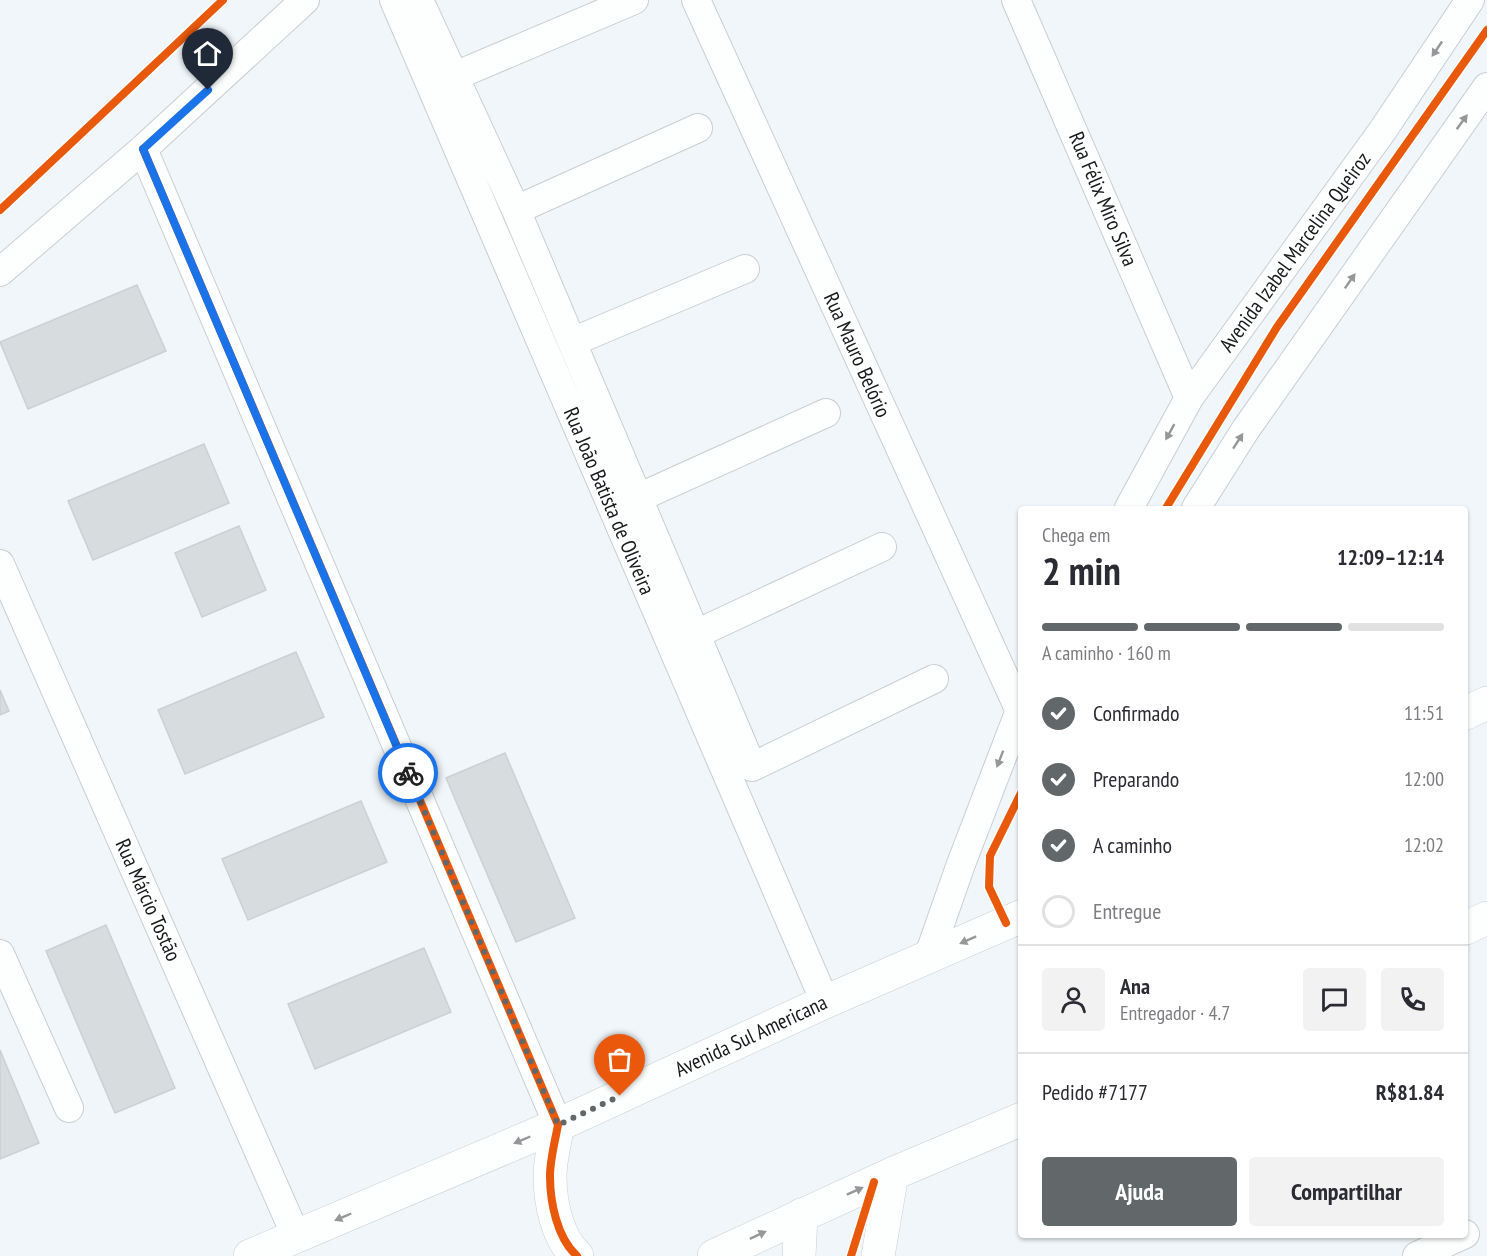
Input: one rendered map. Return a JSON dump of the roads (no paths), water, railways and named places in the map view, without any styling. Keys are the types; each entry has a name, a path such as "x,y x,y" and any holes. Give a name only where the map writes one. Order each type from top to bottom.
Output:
{"street":[{"path":"0,272 143,149 305,0"},
{"name":"Rua João Batista de Oliveira","path":"394,0 825,1002"},
{"path":"419,0 516,210 752,767 934,679"},
{"path":"455,76 634,0"},
{"name":"Rua Mauro Belório","path":"696,0 1018,703"},
{"name":"Rua Félix Miro Silva","path":"1016,0 1189,398"},
{"name":"Avenida Izabel Marcelina Queiroz","path":"1130,506 1189,398 1383,130 1470,0"},
{"path":"1197,506 1246,429 1487,87"},
{"path":"516,210 698,128"},
{"path":"143,149 558,1125 550,1175 552,1202 559,1227 577,1256"},
{"path":"573,342 745,270"},
{"path":"638,498 826,413"},
{"path":"696,634 882,548"},
{"name":"Rua Márcio Tostão","path":"0,564 296,1236"},
{"path":"1468,712 1487,703"},
{"path":"928,958 1018,712"},
{"name":"Avenida Sul Americana","path":"250,1256 558,1125 825,1002 1018,918"},
{"path":"1468,927 1487,918"},
{"path":"0,954 69,1108"},
{"path":"714,1256 892,1174 1018,1121"},
{"path":"878,1256 892,1174"},
{"path":"799,1256 801,1215"},
{"path":"1468,1233 1487,1225"},
{"path":"1417,1256 1456,1238"}]}
